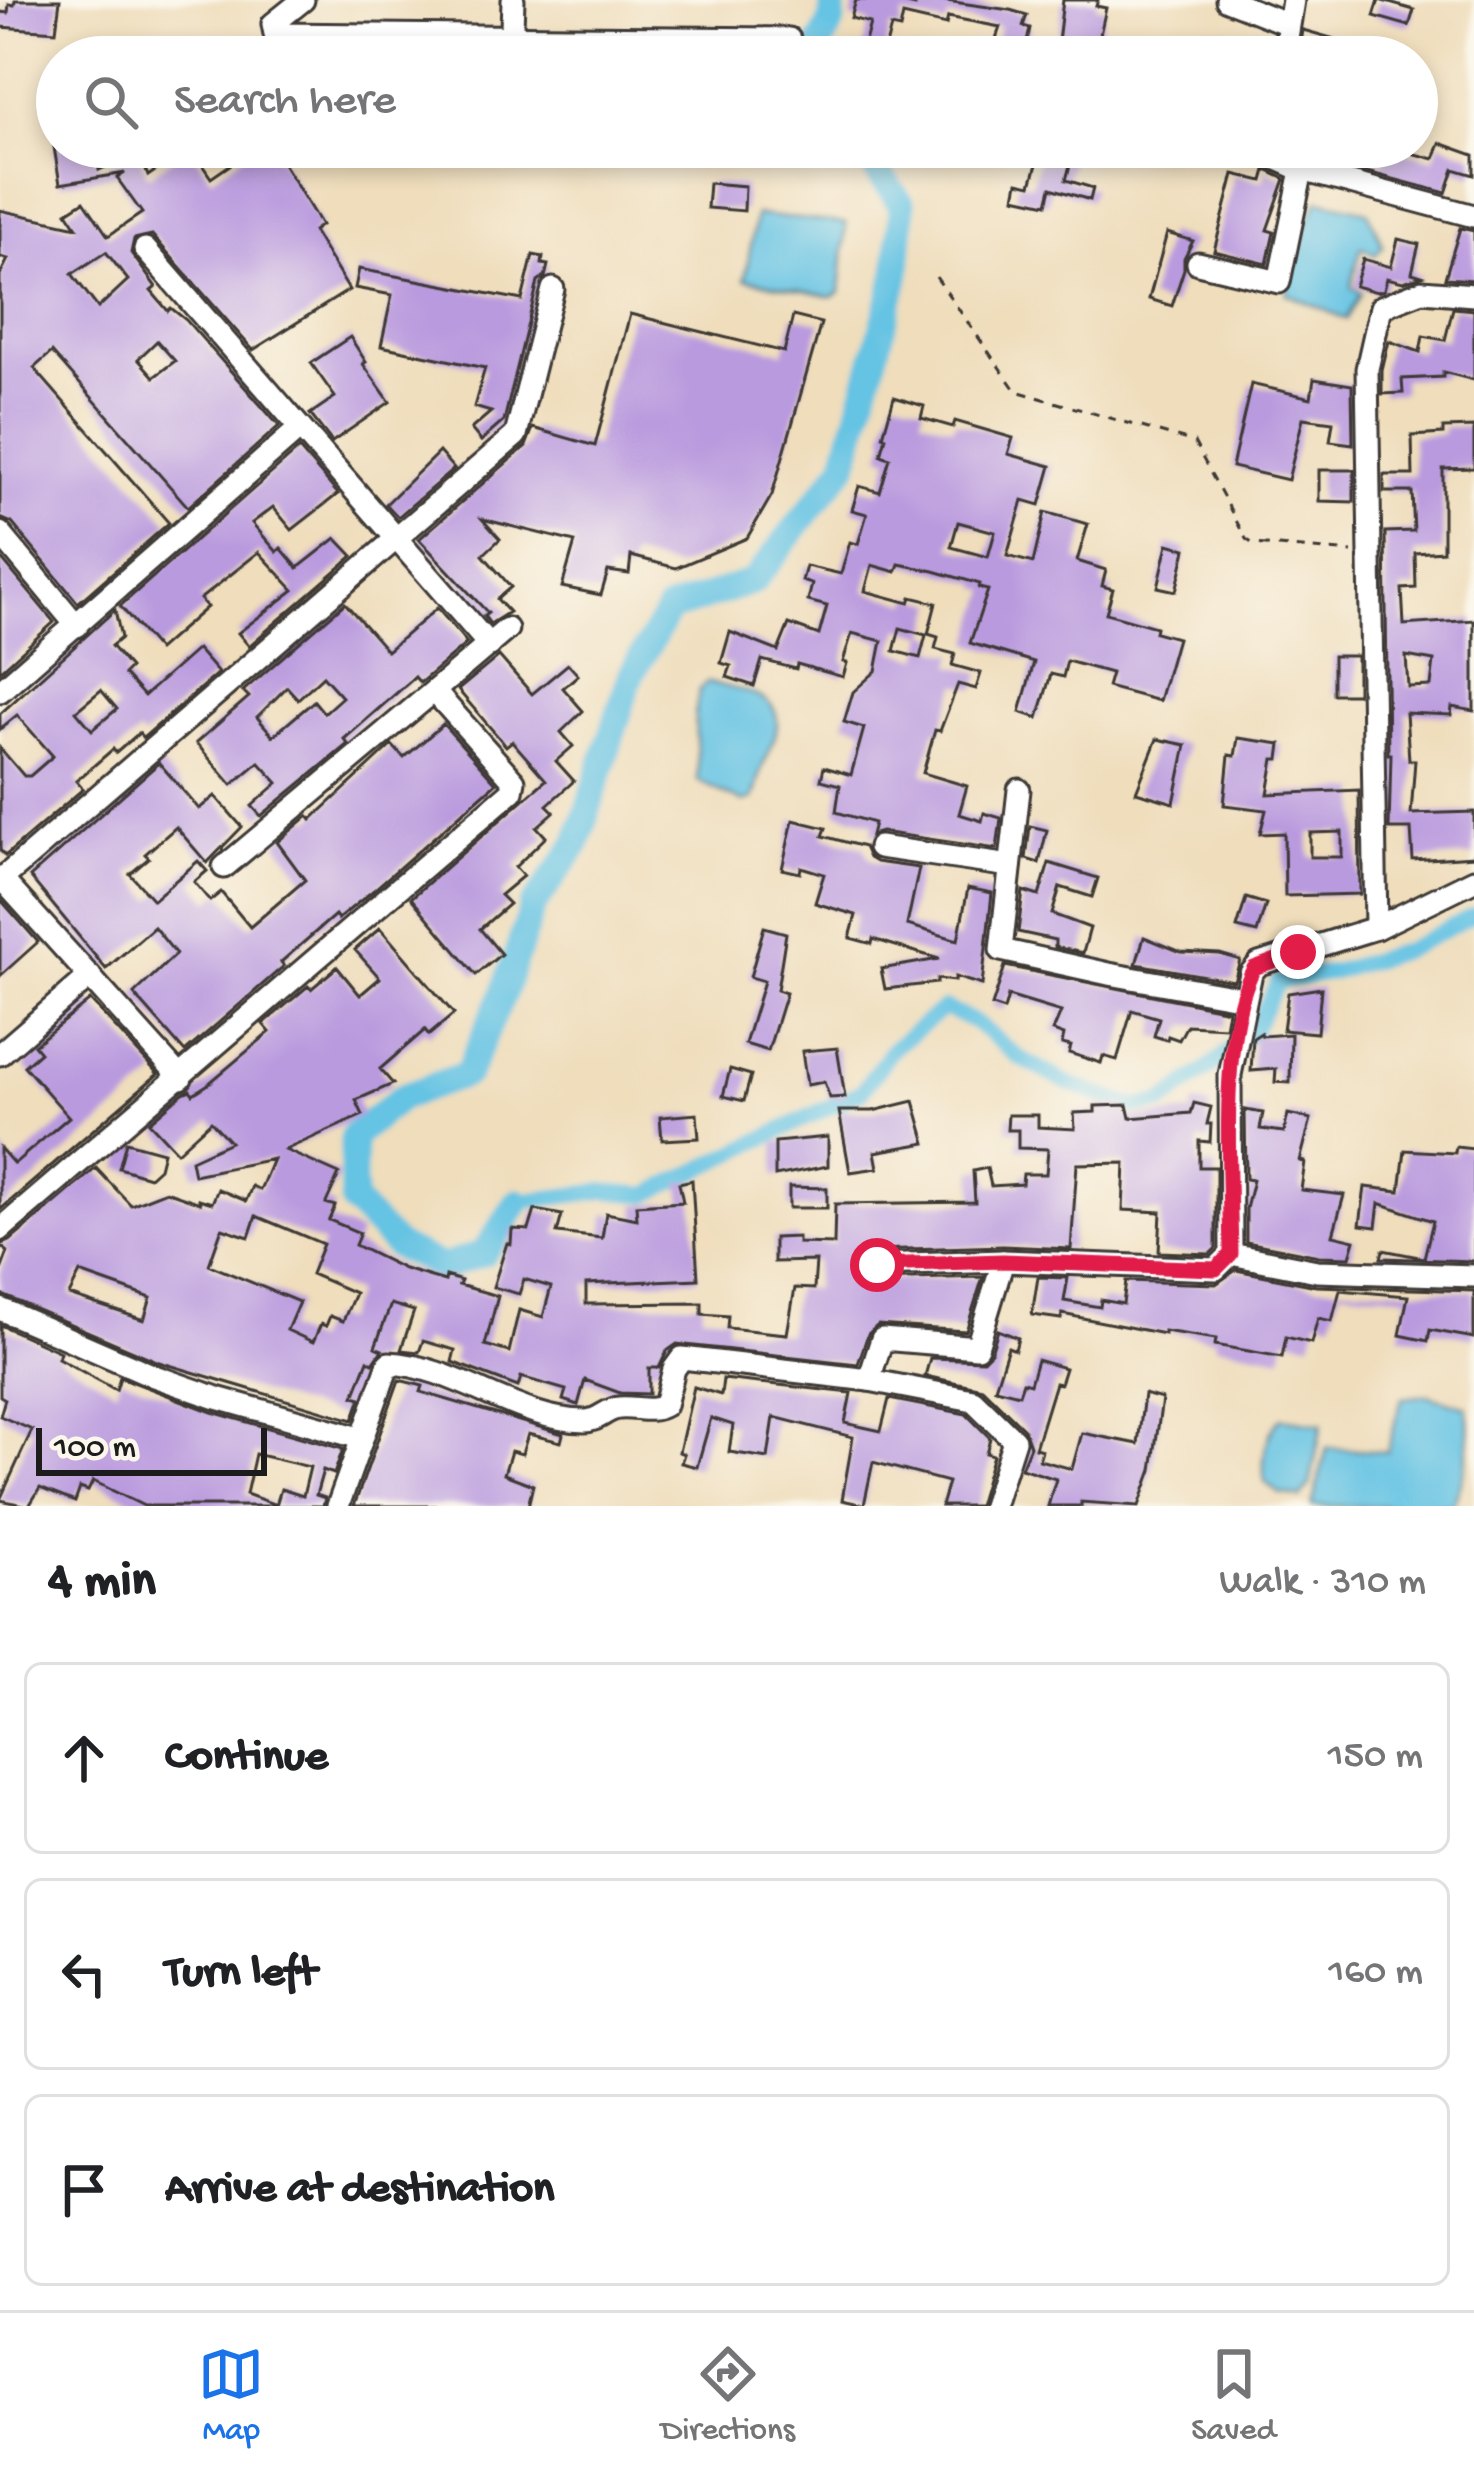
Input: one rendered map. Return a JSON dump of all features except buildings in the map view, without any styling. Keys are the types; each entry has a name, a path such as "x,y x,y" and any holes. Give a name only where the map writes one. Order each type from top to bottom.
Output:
{"street":[{"path":"303,0 273,24 275,34 311,36"},
{"path":"511,36 513,0"},
{"path":"1227,0 1288,24"},
{"path":"1287,36 1293,0"},
{"path":"1298,168 1474,216"},
{"path":"1198,263 1279,282 1302,170"},
{"path":"145,248 395,540 498,637 224,867"},
{"path":"181,1078 1,878 519,431 553,290"},
{"path":"1376,928 1367,369 1382,307 1423,291 1474,295"},
{"path":"0,691 300,428"},
{"path":"0,533 77,626"},
{"path":"0,1230 512,791 514,781 434,691"},
{"path":"1019,790 1001,950 1244,998"},
{"path":"879,847 1010,866"},
{"path":"877,1265 1003,1261 1211,1271 1231,1254 1232,1060 1251,973 1259,964 1376,928 1474,880"},
{"path":"0,1054 90,976"},
{"path":"1231,1254 1317,1270 1474,1276"},
{"path":"869,1380 882,1339 977,1347 1003,1261"},
{"path":"0,1309 154,1376 360,1438"},
{"path":"338,1506 386,1367 394,1362 543,1414 591,1421 617,1408 657,1410 664,1405 682,1358 869,1380 973,1400 1014,1440 993,1506"}],"path":[{"path":"936,278 1016,391 1194,442 1239,532 1252,544 1371,554"}],"water":[{"path":"1319,200 1368,211 1383,246 1375,255 1361,247 1351,287 1361,293 1346,319 1287,294 1294,246"},
{"path":"756,215 846,223 840,293 832,297 745,279"},
{"path":"707,682 758,696 775,712 774,741 753,799 742,802 698,781 695,715 699,690"},
{"path":"1428,1395 1467,1407 1467,1458 1452,1506 1312,1506 1327,1448 1387,1452 1402,1398"},
{"path":"1282,1418 1322,1424 1310,1485 1300,1498 1278,1493 1265,1482 1266,1447"}],"waterway":[{"path":"824,36 832,21 833,0"},
{"path":"518,1202 484,1253 443,1267 396,1246 353,1202 353,1136 402,1097 467,1074 503,994 533,906 577,844 631,675 669,610 754,581 845,465 898,272 902,205 875,168"},
{"path":"518,1202 604,1191 647,1195 862,1091 893,1048 944,1008 975,1022 1018,1057 1071,1085 1136,1107 1162,1103 1254,1028 1278,982 1334,972 1406,950 1474,915"}],"route":[{"path":"877,1265 1003,1261 1216,1269 1231,1254 1229,1075 1244,998 1254,968 1298,952"}]}
